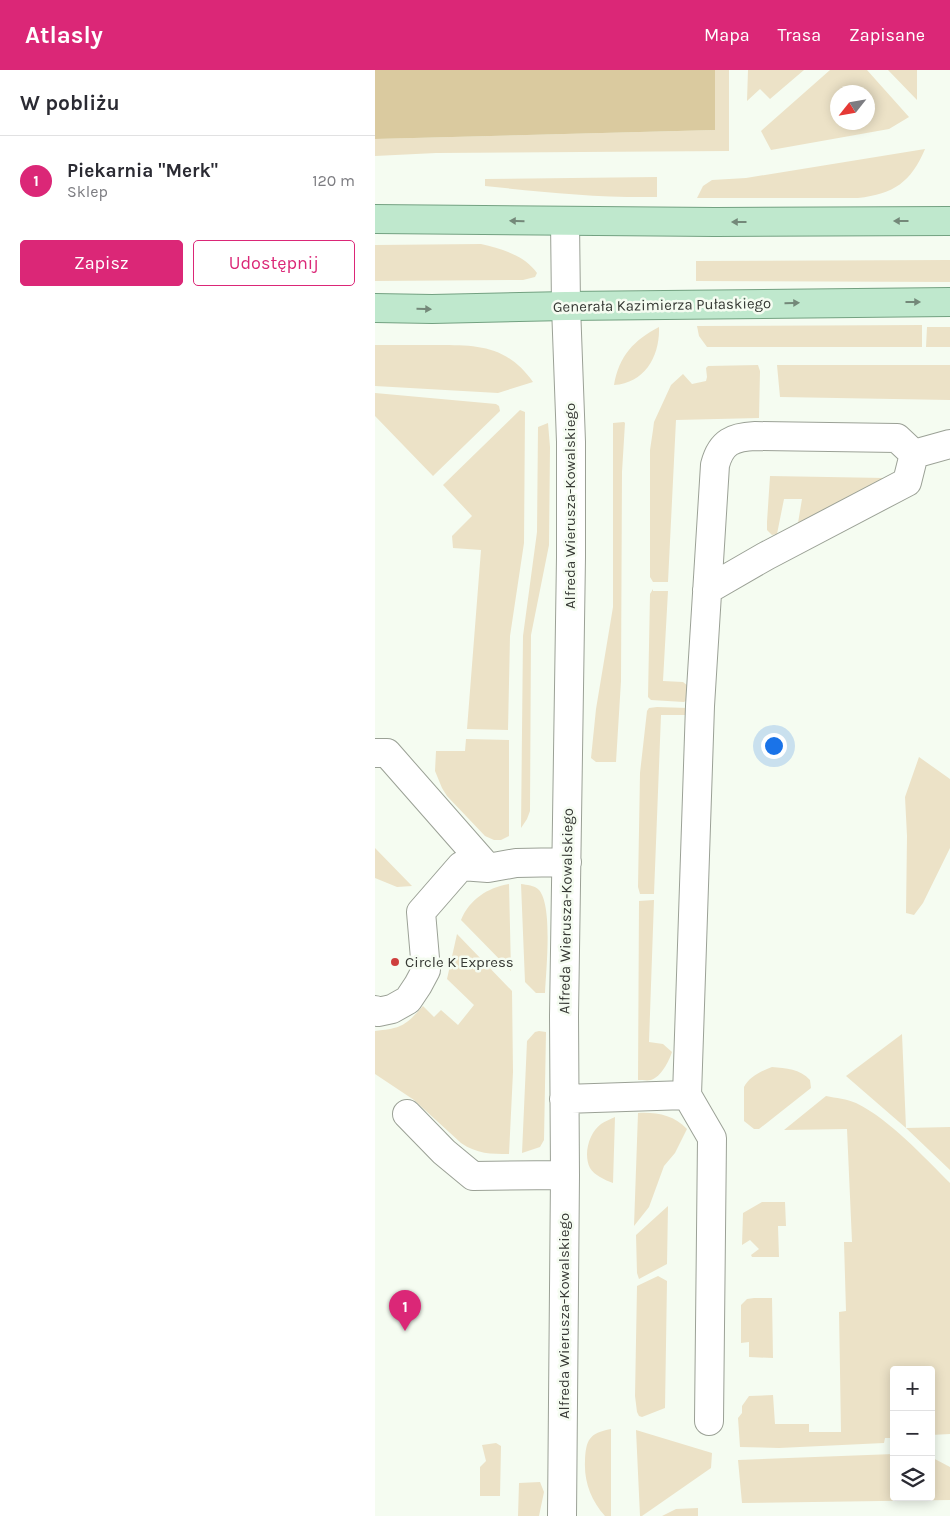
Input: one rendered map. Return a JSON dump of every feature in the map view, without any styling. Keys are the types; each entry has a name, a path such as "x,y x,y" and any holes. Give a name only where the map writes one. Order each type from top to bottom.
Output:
{"main road":[{"path":"375,219 565,222 950,221"},
{"name":"Generała Kazimierza Pułaskiego","path":"375,308 432,309 950,302"}],"street":[{"name":"Alfreda Wierusza-Kowalskiego","path":"562,1516 571,442 565,306 565,222"},
{"path":"709,1421 712,1138 687,1095 700,706 715,465 718,454 723,446 736,438 755,436 897,438 914,454"},
{"path":"914,454 950,444"},
{"path":"707,590 766,556 907,482 914,454"},
{"path":"375,753 387,753 488,868"},
{"path":"375,1010 379,1012 392,1009 408,1000 419,986 426,970 421,912 461,866 488,868 516,863 567,862"},
{"path":"564,1099 687,1095"},
{"path":"407,1114 444,1152 473,1176 565,1175"}],"shaded area":[{"path":"375,70 715,70 715,130 375,139"},
{"path":"715,70 729,70 729,151 436,153 375,156 375,139 715,130"},
{"path":"748,70 804,70 770,99 760,89 747,101"},
{"path":"830,70 867,70 909,117 889,129 771,150 761,131"},
{"path":"888,70 917,70 917,100"},
{"path":"925,149 914,170 907,178 891,189 871,196 858,198 697,198 703,186 712,180 746,178"},
{"path":"657,177 657,197 592,196 485,186 485,179"},
{"path":"481,244 519,257 537,273 535,277 523,280 375,281 375,245"},
{"path":"950,260 950,282 696,281 696,261"},
{"path":"922,325 922,347 707,347 699,336 697,326"},
{"path":"659,327 657,348 649,366 634,379 614,385 616,375 629,350 642,337"},
{"path":"927,327 950,327 950,347 926,347"},
{"path":"375,345 463,345 489,349 512,360 533,382 498,393 375,386"},
{"path":"758,365 760,371 759,418 676,420 668,582 653,582 650,577 650,450 654,422 671,385 683,374 692,384 706,381 706,368 708,366"},
{"path":"777,365 950,365 950,400 780,397"},
{"path":"375,393 496,404 499,406 500,411 433,476 375,416"},
{"path":"520,410 525,412 524,543 510,636 508,730 467,729 481,550 453,548 452,536 472,516 443,485"},
{"path":"624,422 621,681 616,762 596,762 591,758 596,709 613,607 613,423"},
{"path":"548,423 550,447 549,545 531,635 530,811 521,828 523,636 537,532 538,427"},
{"path":"770,476 885,478 882,490 798,523 802,499 784,499 777,534 772,535 767,530"},
{"path":"653,589 653,591 668,591 663,681 683,682 688,686 687,700 684,702 651,700 648,697 650,594"},
{"path":"649,708 688,708 687,715 661,715 654,894 640,894 638,887 640,773 647,711"},
{"path":"466,739 509,740 509,836 501,840 494,840 485,836 447,796 435,771 436,751 465,751"},
{"path":"919,757 950,779 950,848 923,903 914,915 906,913 907,836 905,797"},
{"path":"375,848 412,886 397,887 375,878"},
{"path":"509,884 511,971 461,920 474,900 493,888"},
{"path":"521,884 533,886 539,890 546,910 548,939 545,993 536,993 525,982"},
{"path":"654,900 649,1042 663,1044 672,1052 667,1064 658,1076 650,1080 638,1080 639,901"},
{"path":"457,934 512,991 513,1072 509,1154 484,1153 467,1147 414,1100 375,1074 375,1031 391,1029 402,1025 412,1018 423,1006 434,1017 441,1010 458,1025 474,1005 447,979"},
{"path":"535,1032 546,1032 544,1140 540,1147 522,1153 527,1041"},
{"path":"902,1034 906,1128 846,1076"},
{"path":"772,1067 802,1073 810,1080 811,1088 759,1129 754,1129 744,1121 744,1087 756,1075"},
{"path":"826,1096 856,1103 881,1119 906,1139 950,1183 950,1434 935,1435 935,1366 890,1366 890,1438 885,1438 884,1443 779,1448 740,1447 738,1418 742,1413 742,1406 749,1396 773,1395 775,1424 809,1424 809,1432 841,1432 839,1312 846,1311 844,1242 852,1242 847,1129 784,1130"},
{"path":"638,1113 664,1115 676,1120 687,1129 675,1153 664,1166 649,1207 634,1226"},
{"path":"615,1117 613,1183 592,1171 588,1162 587,1150 590,1138 597,1128"},
{"path":"950,1127 950,1170 906,1128"},
{"path":"762,1202 785,1202 786,1226 778,1226 779,1257 752,1257 751,1255 759,1249 750,1240 742,1245 743,1213"},
{"path":"668,1206 667,1264 639,1279 637,1273 636,1235"},
{"path":"658,1276 667,1281 665,1408 642,1417 637,1412 635,1396 637,1286"},
{"path":"772,1298 773,1358 749,1357 749,1342 741,1343 741,1305 747,1299"},
{"path":"611,1429 611,1516 605,1516 589,1490 585,1461 586,1448 593,1435"},
{"path":"636,1430 712,1453 711,1468 642,1516 640,1516"},
{"path":"496,1443 501,1446 500,1496 480,1496 480,1467 486,1461 482,1445"},
{"path":"890,1454 890,1501 742,1503 738,1460"},
{"path":"935,1459 950,1467 950,1500 935,1500"},
{"path":"540,1482 544,1492 539,1516 518,1516 519,1483"},
{"path":"698,1508 698,1516 662,1516 676,1509"}],"place":[{"name":"Circle K Express","path":"395,962"},
{"name":"Piekarnia \"Merk\"","path":"405,1331"}]}
